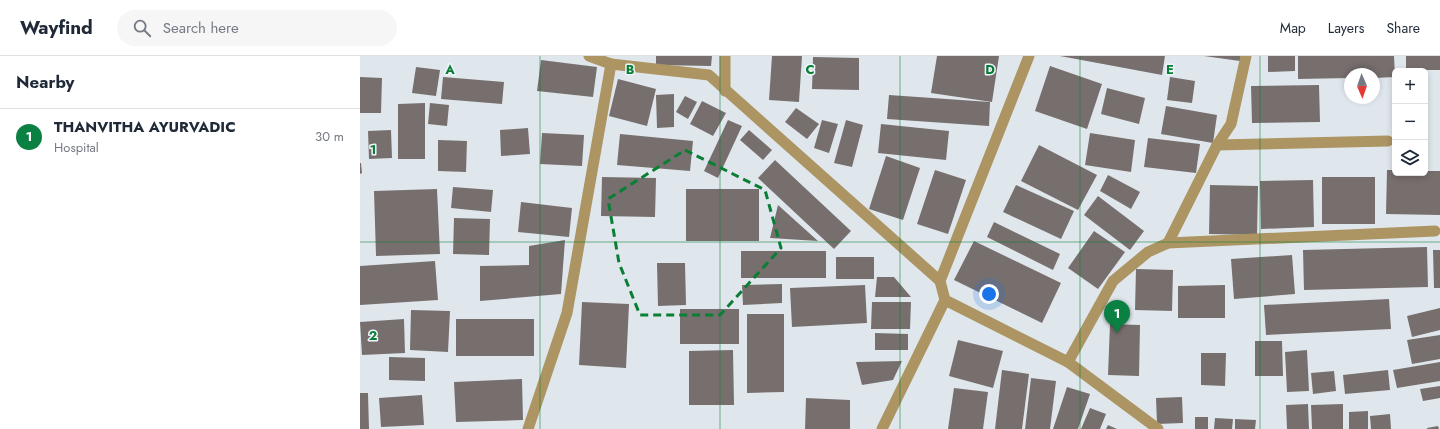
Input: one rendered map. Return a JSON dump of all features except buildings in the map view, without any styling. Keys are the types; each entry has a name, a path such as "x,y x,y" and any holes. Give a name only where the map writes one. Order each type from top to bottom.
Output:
{"street":[{"path":"589,56 611,64 709,75 725,91 940,281 946,300 882,429"},
{"path":"725,56 725,91"},
{"path":"940,281 1029,56"},
{"path":"1168,243 1217,145 1231,124 1246,56"},
{"path":"528,429 567,313 611,64"},
{"path":"1217,145 1388,141"},
{"path":"1069,360 1113,281 1148,252 1168,243 1435,231"},
{"path":"946,300 1069,360 1158,429"}],"highlighted area":[{"path":"685,150 765,190 781,248 720,315 640,315 619,263 608,199"}],"place":[{"name":"THANVITHA AYURVADIC","path":"1117,333"}]}
